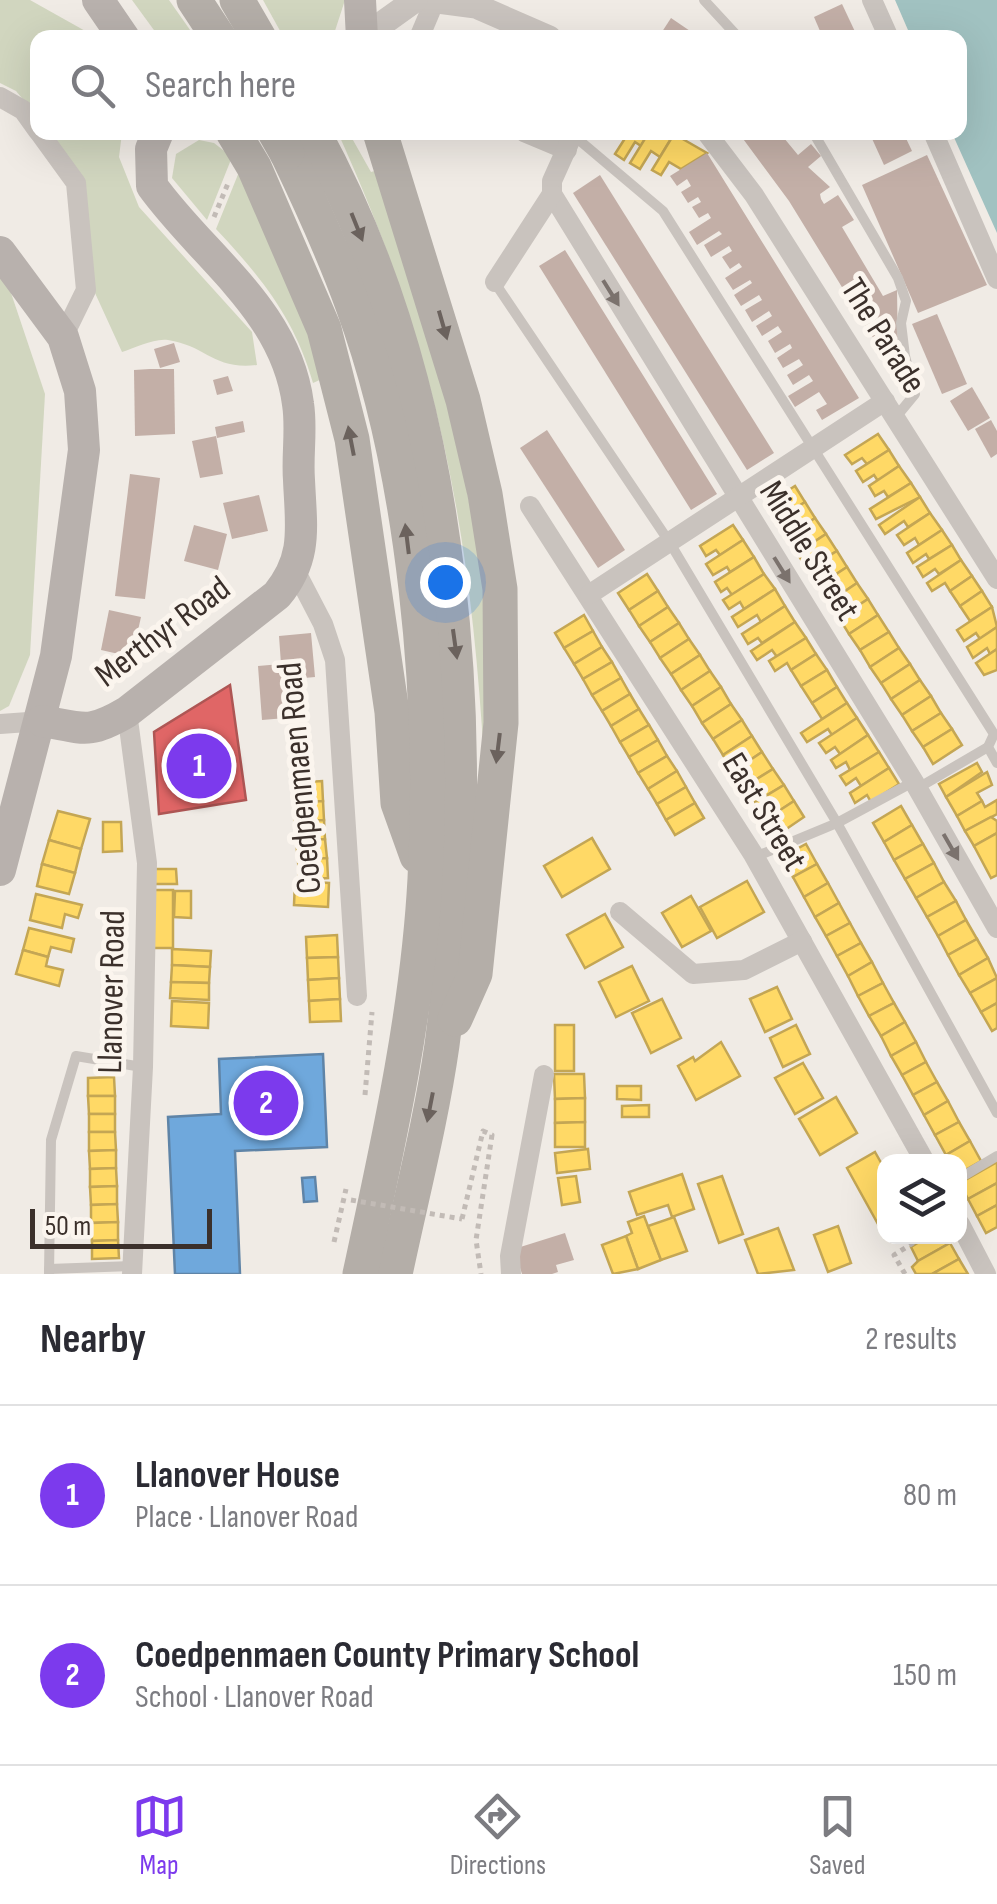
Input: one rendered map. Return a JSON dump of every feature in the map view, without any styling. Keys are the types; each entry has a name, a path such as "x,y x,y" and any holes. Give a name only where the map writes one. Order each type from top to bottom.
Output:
{"highway":[{"path":"194,0 214,30"},
{"path":"236,0 254,30"},
{"path":"298,140 354,307 400,488 420,634 425,880 402,1060 346,1264"},
{"path":"299,140 378,278 402,356 431,478 458,666 458,870 441,1048 395,1274"},
{"path":"383,140 453,361 485,494 500,589 501,723 475,974 441,1048"},
{"path":"234,148 277,214 324,329 352,439 392,712 398,803 425,880"}],"main road":[{"path":"98,0 119,30"},
{"path":"360,0 362,30"},
{"path":"155,140 152,186 269,322 289,371 298,404 302,540 296,572"},
{"path":"0,252 64,337 80,391 84,450 56,656 0,870"},
{"name":"Merthyr Road","path":"42,721 81,732 100,728 128,712 277,595 296,572"}],"street":[{"path":"373,30 415,0"},
{"path":"423,30 433,0 476,6 530,30"},
{"path":"872,0 886,30"},
{"path":"0,97 23,110 30,120"},
{"path":"44,140 76,183 86,290 64,337"},
{"path":"495,282 557,202 552,182 571,140"},
{"name":"The Parade","path":"712,140 754,194 997,580"},
{"path":"936,140 997,279"},
{"name":"Middle Street","path":"557,202 916,785 997,928"},
{"path":"590,594 812,448 891,409"},
{"name":"East Street","path":"530,506 755,856 921,1154"},
{"name":"Coedpenmaen Road","path":"296,572 324,624 335,660 358,996"},
{"name":"Llanover Road","path":"128,712 148,862 143,1067 132,1270"},
{"path":"0,724 42,721"},
{"path":"620,912 692,974 744,970 802,942"},
{"path":"511,1274 510,1256 544,1075"},
{"path":"967,1237 986,1274"}],"lane":[{"path":"704,0 732,30"},
{"path":"572,140 662,211 996,732 988,747 916,785 755,856"},
{"path":"817,140 869,223 906,301 901,324 904,356 916,394 891,409"},
{"path":"495,282 670,543 837,822 997,1113"},
{"path":"988,747 997,764"},
{"path":"132,1270 49,1272 51,1140 76,1056 143,1067"},
{"path":"967,1174 997,1156"}],"path":[{"path":"198,241 209,229 234,148"},
{"path":"358,996 372,1008 364,1103"},
{"path":"350,1200 462,1220 483,1131 492,1135 476,1240 482,1274"},
{"path":"346,1264 348,1184"},
{"path":"905,1274 894,1255 911,1244"}],"green space":[{"path":"0,0 30,0 84,30 30,30 30,108 16,91 0,83"},
{"path":"132,0 169,0 190,30 154,30"},
{"path":"263,0 345,0 335,30 280,30"},
{"path":"55,140 121,140 119,157 139,207 252,332 257,365 230,364 168,340 122,352 95,293 82,177"},
{"path":"199,140 214,143 232,157 207,220 172,178 176,154"},
{"path":"341,140 353,140 371,172 378,170 445,381 485,582 484,759 469,592 443,438 424,364 372,212"},
{"path":"241,167 266,216 324,378 313,383 297,339 275,300 216,229"},
{"path":"0,277 8,284 45,394 30,655 9,706 0,711"}],"water":[{"path":"895,0 997,0 997,233 955,140 967,140 967,30 908,30"}],"building: Homes":[{"path":"624,140 644,140 641,146 635,142 624,160 615,154"},
{"path":"644,140 670,140 660,157 651,151 640,169 630,163"},
{"path":"670,140 684,140 707,153 681,169 669,162 661,175 652,170"},
{"path":"878,434 889,450 867,464 862,458 852,464 845,455"},
{"path":"889,450 899,466 878,481 874,475 863,482 856,471"},
{"path":"899,466 911,483 888,497 884,491 875,496 869,486"},
{"path":"911,483 920,497 876,519 870,509"},
{"path":"795,486 805,502 776,521 765,505"},
{"path":"920,497 930,513 908,527 904,521 885,534 879,525"},
{"path":"805,502 815,518 787,537 776,521"},
{"path":"930,513 942,530 919,545 915,538 904,545 897,535"},
{"path":"815,518 826,534 797,553 787,537"},
{"path":"733,525 743,540 720,555 716,550 706,556 700,546"},
{"path":"942,530 952,545 929,559 926,554 913,563 907,553"},
{"path":"826,534 837,551 807,569 797,553"},
{"path":"743,540 754,557 730,572 727,567 713,575 706,564"},
{"path":"952,545 961,560 939,574 935,569 923,577 917,567"},
{"path":"837,551 847,567 818,586 807,569"},
{"path":"754,557 764,574 732,595 727,588 721,592 715,582"},
{"path":"961,560 972,576 950,591 945,583 932,591 927,583"},
{"path":"847,567 857,583 829,602 818,586"},
{"path":"647,574 658,591 629,610 618,593"},
{"path":"764,574 775,589 744,609 740,602 729,609 723,600"},
{"path":"972,576 982,591 960,606 950,591"},
{"path":"857,583 868,599 839,618 829,602"},
{"path":"775,589 785,606 761,622 757,615 738,627 732,617"},
{"path":"658,591 668,607 639,626 629,610"},
{"path":"982,591 992,607 970,621 960,606"},
{"path":"868,599 878,615 849,634 839,618"},
{"path":"785,606 795,622 762,643 758,638 748,644 742,634"},
{"path":"668,607 679,623 650,642 639,626"},
{"path":"992,607 997,627 980,639 976,633 964,641 957,630"},
{"path":"584,615 593,631 564,648 555,633"},
{"path":"878,615 889,632 860,650 849,634"},
{"path":"795,622 806,638 777,657 772,650 757,660 751,651"},
{"path":"679,623 689,639 660,658 650,642"},
{"path":"997,627 997,649 990,654 987,648 973,658 967,647"},
{"path":"593,631 602,647 574,664 564,648"},
{"path":"889,632 899,648 870,667 860,650"},
{"path":"806,638 816,654 791,670 787,663 775,671 769,661"},
{"path":"689,639 700,655 671,674 660,658"},
{"path":"602,647 612,662 583,679 574,664"},
{"path":"899,648 910,664 881,683 870,667"},
{"path":"997,649 997,670 984,675 976,663"},
{"path":"816,654 827,670 801,686 791,670"},
{"path":"700,655 710,671 681,690 671,674"},
{"path":"612,662 621,678 592,695 583,679"},
{"path":"910,664 920,680 891,699 881,683"},
{"path":"827,670 837,687 812,703 801,686"},
{"path":"710,671 721,687 692,706 681,690"},
{"path":"621,678 630,694 602,711 592,695"},
{"path":"920,680 931,696 902,715 891,699"},
{"path":"721,687 731,704 702,723 692,706"},
{"path":"837,687 847,703 822,719 812,703"},
{"path":"630,694 639,709 611,726 602,711"},
{"path":"931,696 941,713 912,731 902,715"},
{"path":"847,703 857,718 832,735 828,729 807,742 801,733"},
{"path":"731,704 742,720 713,739 702,723"},
{"path":"639,709 649,725 620,742 611,726"},
{"path":"941,713 952,729 923,747 912,731"},
{"path":"857,718 868,735 840,754 835,747 826,753 819,743"},
{"path":"742,720 752,736 723,755 713,739"},
{"path":"649,725 658,740 629,757 620,742"},
{"path":"952,729 962,745 933,764 923,747"},
{"path":"868,735 879,752 850,770 846,762 836,768 831,760"},
{"path":"752,736 762,752 734,771 723,755"},
{"path":"658,740 667,756 638,773 629,757"},
{"path":"762,752 773,769 744,787 734,771"},
{"path":"879,752 889,768 861,786 856,778 846,785 840,776"},
{"path":"667,756 677,771 648,789 638,773"},
{"path":"977,763 982,772 946,797 939,784"},
{"path":"889,768 899,784 871,802 867,795 855,803 850,793"},
{"path":"773,769 784,785 754,803 744,787"},
{"path":"677,771 686,787 657,804 648,789"},
{"path":"987,772 992,785 977,793 982,801 957,816 946,797"},
{"path":"322,781 323,801 294,803 293,783"},
{"path":"784,785 794,801 765,820 754,803"},
{"path":"686,787 695,803 666,820 657,804"},
{"path":"997,800 997,814 965,831 957,816 982,801 985,807"},
{"path":"323,801 324,820 295,822 294,803"},
{"path":"794,801 804,817 776,836 765,820"},
{"path":"695,803 704,818 675,835 666,820"},
{"path":"901,806 912,825 884,842 873,823"},
{"path":"58,811 90,819 81,849 49,840"},
{"path":"991,817 997,821 997,833 974,846 965,831"},
{"path":"324,820 325,839 296,841 295,822"},
{"path":"103,822 121,822 122,851 103,852"},
{"path":"912,825 923,844 894,860 884,842"},
{"path":"997,833 997,875 991,878 974,846"},
{"path":"592,838 610,869 562,897 544,866"},
{"path":"325,839 327,858 298,860 296,841"},
{"path":"49,840 81,849 75,873 42,864"},
{"path":"806,844 817,864 793,877 782,857"},
{"path":"923,844 934,863 905,879 894,860"},
{"path":"327,858 328,878 299,880 298,860"},
{"path":"934,863 944,882 916,898 905,879"},
{"path":"42,864 75,873 69,894 37,886"},
{"path":"817,864 828,883 804,897 793,877"},
{"path":"154,869 176,869 177,884 154,884"},
{"path":"295,881 329,883 328,907 294,905"},
{"path":"747,881 764,912 717,938 700,907"},
{"path":"944,882 956,901 927,917 916,898"},
{"path":"828,883 839,903 815,917 804,897"},
{"path":"152,890 173,890 173,948 152,948"},
{"path":"175,891 191,891 191,918 174,917"},
{"path":"36,894 82,905 78,918 65,914 62,928 30,920"},
{"path":"691,896 711,931 682,947 662,913"},
{"path":"956,901 966,920 938,936 927,917"},
{"path":"839,903 850,923 826,936 815,917"},
{"path":"605,914 623,947 585,968 567,935"},
{"path":"966,920 977,939 948,955 938,936"},
{"path":"850,923 861,943 837,956 826,936"},
{"path":"29,928 74,939 71,952 51,947 48,957 23,950"},
{"path":"337,935 338,957 307,958 306,937"},
{"path":"977,939 988,958 959,975 948,955"},
{"path":"861,943 872,962 848,976 837,956"},
{"path":"172,949 211,951 210,967 172,965"},
{"path":"23,950 48,957 46,966 63,970 59,986 16,974"},
{"path":"338,957 339,978 308,980 307,958"},
{"path":"988,958 997,978 970,993 959,975"},
{"path":"872,962 883,983 858,996 848,976"},
{"path":"172,965 210,967 209,983 171,982"},
{"path":"632,966 649,1001 616,1017 599,982"},
{"path":"339,978 340,999 309,1001 308,980"},
{"path":"997,978 997,1003 981,1012 970,993"},
{"path":"171,982 209,983 209,1000 170,998"},
{"path":"883,983 894,1003 869,1016 858,996"},
{"path":"777,987 792,1019 765,1032 750,999"},
{"path":"340,999 341,1021 310,1022 309,1001"},
{"path":"662,999 681,1038 651,1053 632,1013"},
{"path":"172,1001 209,1003 208,1028 171,1026"},
{"path":"894,1003 905,1022 881,1036 869,1016"},
{"path":"997,1003 997,1028 992,1031 981,1012"},
{"path":"905,1022 916,1042 891,1056 881,1036"},
{"path":"555,1025 574,1025 574,1071 555,1071"},
{"path":"796,1025 810,1054 783,1067 770,1038"},
{"path":"721,1042 740,1076 696,1100 678,1066 693,1057 695,1061"},
{"path":"916,1042 926,1062 902,1075 891,1056"},
{"path":"926,1062 937,1082 913,1095 902,1075"},
{"path":"803,1063 823,1098 795,1114 775,1078"},
{"path":"554,1074 584,1074 585,1098 555,1099"},
{"path":"114,1077 115,1096 88,1096 88,1078"},
{"path":"937,1082 948,1101 924,1115 913,1095"},
{"path":"617,1086 641,1086 641,1100 617,1099"},
{"path":"88,1096 115,1096 115,1114 89,1114"},
{"path":"836,1097 857,1133 820,1155 799,1119"},
{"path":"585,1098 585,1122 555,1123 555,1099"},
{"path":"948,1101 959,1122 935,1135 924,1115"},
{"path":"649,1105 649,1117 622,1117 622,1106"},
{"path":"89,1114 115,1114 115,1132 89,1132"},
{"path":"585,1122 585,1147 555,1147 555,1123"},
{"path":"959,1122 970,1141 945,1154 935,1135"},
{"path":"89,1132 115,1132 116,1150 89,1151"},
{"path":"970,1141 981,1161 967,1169 967,1154 948,1154"},
{"path":"588,1149 590,1169 557,1173 555,1153"},
{"path":"116,1150 116,1168 90,1169 89,1151"},
{"path":"875,1152 877,1156 877,1222 847,1168"},
{"path":"997,1162 997,1183 968,1199 967,1179"},
{"path":"116,1168 117,1186 90,1187 90,1169"},
{"path":"682,1174 694,1209 672,1217 668,1205 637,1215 629,1192"},
{"path":"576,1176 580,1202 562,1205 558,1178"},
{"path":"722,1176 743,1234 719,1243 698,1184"},
{"path":"997,1183 997,1205 977,1216 968,1199"},
{"path":"117,1186 117,1204 91,1205 90,1187"},
{"path":"117,1204 118,1222 91,1223 91,1205"},
{"path":"997,1205 997,1227 986,1233 977,1216"},
{"path":"644,1216 661,1260 638,1269 626,1236 632,1233 628,1222"},
{"path":"674,1217 687,1251 661,1260 648,1226"},
{"path":"118,1222 118,1240 92,1241 91,1223"},
{"path":"838,1226 851,1263 828,1272 814,1235"},
{"path":"778,1228 794,1270 758,1274 745,1240"},
{"path":"626,1236 638,1269 613,1274 602,1245"},
{"path":"118,1240 119,1258 92,1259 92,1241"},
{"path":"916,1244 948,1244 918,1261 911,1247"},
{"path":"948,1244 959,1259 932,1274 916,1274 912,1267"},
{"path":"959,1259 968,1274 932,1274"}],"building: Shops":[{"path":"230,685 246,800 159,814 154,732"}],"building: Schools":[{"path":"323,1054 327,1147 235,1151 240,1274 175,1274 168,1117 221,1114 219,1059"},
{"path":"315,1177 317,1201 304,1202 302,1178"}],"building: Other":[{"path":"842,4 854,30 820,30 814,17"},
{"path":"671,18 689,30 663,30"},
{"path":"744,140 786,140 798,155 811,144 821,156 808,167 830,187 820,194 821,199 824,204 838,195 854,220 842,227 883,296 897,290 898,354 888,362 789,201"},
{"path":"873,140 907,140 912,151 884,165"},
{"path":"707,153 859,398 822,420 816,410 827,404 819,392 795,407 788,396 813,381 809,375 793,385 787,375 803,365 799,359 783,368 777,358 792,348 790,344 775,353 768,341 782,332 778,326 762,336 756,326 772,316 769,311 752,322 745,310 762,300 759,295 741,306 734,295 752,283 750,280 733,290 725,278 742,267 739,263 730,269 722,257 732,251 729,246 711,257 704,245 722,234 719,231 697,245 689,232 711,218 708,213 699,218 692,207 701,202 698,197 688,203 681,192 691,186 687,179 677,186 670,176"},
{"path":"927,155 987,285 918,313 862,185"},
{"path":"600,175 774,453 747,470 573,193"},
{"path":"565,250 717,494 691,510 539,266"},
{"path":"937,314 967,384 942,394 912,324"},
{"path":"174,343 180,362 160,368 154,349"},
{"path":"174,369 175,434 135,436 134,370"},
{"path":"228,376 233,391 217,395 213,380"},
{"path":"972,387 990,418 968,431 950,401"},
{"path":"991,420 997,431 997,454 991,458 975,429"},
{"path":"243,421 245,432 217,438 215,427"},
{"path":"547,430 625,550 598,568 520,448"},
{"path":"216,436 223,474 200,478 192,441"},
{"path":"130,474 160,478 145,599 115,596"},
{"path":"259,495 268,531 232,539 223,503"},
{"path":"194,525 227,534 218,570 184,561"},
{"path":"109,610 141,617 132,657 101,650"},
{"path":"311,633 315,677 283,680 286,718 262,720 258,666 281,664 279,636"},
{"path":"565,1233 574,1260 556,1265 558,1272 552,1274 522,1274 514,1249"}],"place":[{"name":"Llanover House","path":"199,766"},
{"name":"Coedpenmaen County Primary School","path":"266,1103"}]}
